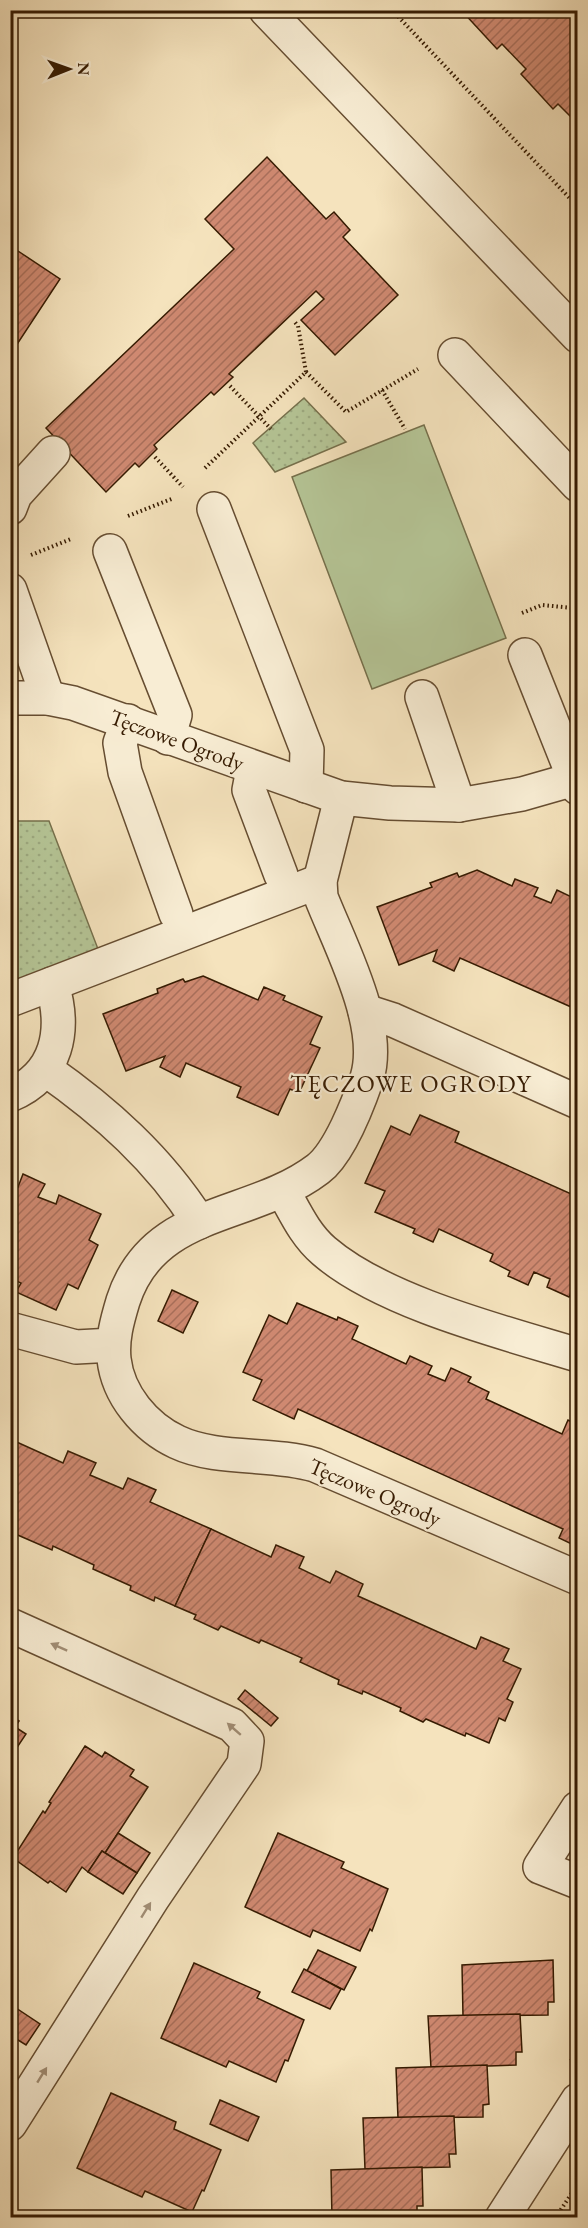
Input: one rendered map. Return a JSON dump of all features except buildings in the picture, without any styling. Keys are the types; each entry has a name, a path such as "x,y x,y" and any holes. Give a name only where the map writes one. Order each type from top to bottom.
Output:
{"street":[{"path":"266,10 578,336"},
{"path":"455,355 578,485"},
{"path":"10,508 15,495 53,453"},
{"path":"213,509 307,750 306,786"},
{"path":"110,551 175,716 168,738"},
{"path":"10,591 48,698"},
{"path":"525,655 576,782"},
{"path":"422,697 459,805"},
{"name":"Tęczowe Ogrody","path":"10,698 48,698 73,703 128,721 253,769 341,798 390,803 459,805 491,801 576,782"},
{"path":"128,721 120,743 124,772 176,914"},
{"path":"253,769 249,790 281,875"},
{"name":"Tęczowe Ogrody","path":"341,798 320,881 321,897 365,1011 372,1039 367,1076 353,1112 337,1145 319,1168 283,1191 175,1232 150,1252 127,1288 113,1345 116,1371 128,1398 147,1422 180,1443 240,1454 292,1458 315,1465 578,1578"},
{"path":"10,1000 320,881"},
{"path":"10,1095 24,1089 45,1069 57,1039 60,1019 52,984"},
{"path":"365,1011 393,1020 578,1102"},
{"path":"45,1069 92,1102 139,1146 182,1196 199,1222"},
{"path":"283,1191 303,1227 322,1250 350,1271 455,1317 578,1356"},
{"path":"10,1329 76,1347 113,1345"},
{"path":"10,1625 232,1725 247,1741 244,1764 153,1898 10,2124"},
{"path":"578,1808 540,1867 578,1882"},
{"path":"502,2217 578,2100"}],"path":[{"path":"392,10 578,207"},
{"path":"294,321 298,326 306,372 346,412 448,351 455,355"},
{"path":"201,472 306,372"},
{"path":"230,386 271,429"},
{"path":"382,390 405,429"},
{"path":"155,456 184,489"},
{"path":"122,518 176,497 193,481"},
{"path":"21,559 81,535"},
{"path":"514,616 542,605 573,608 578,620"},
{"path":"556,2217 578,2184"},
{"path":"560,2211 570,2217"}],"green space":[{"path":"304,398 346,442 275,472 253,443"},
{"path":"424,425 506,638 372,689 292,477"},
{"path":"10,821 49,821 98,949 15,982 10,980"}],"district":[{"name":"TĘCZOWE OGRODY","path":"411,1083"}]}
